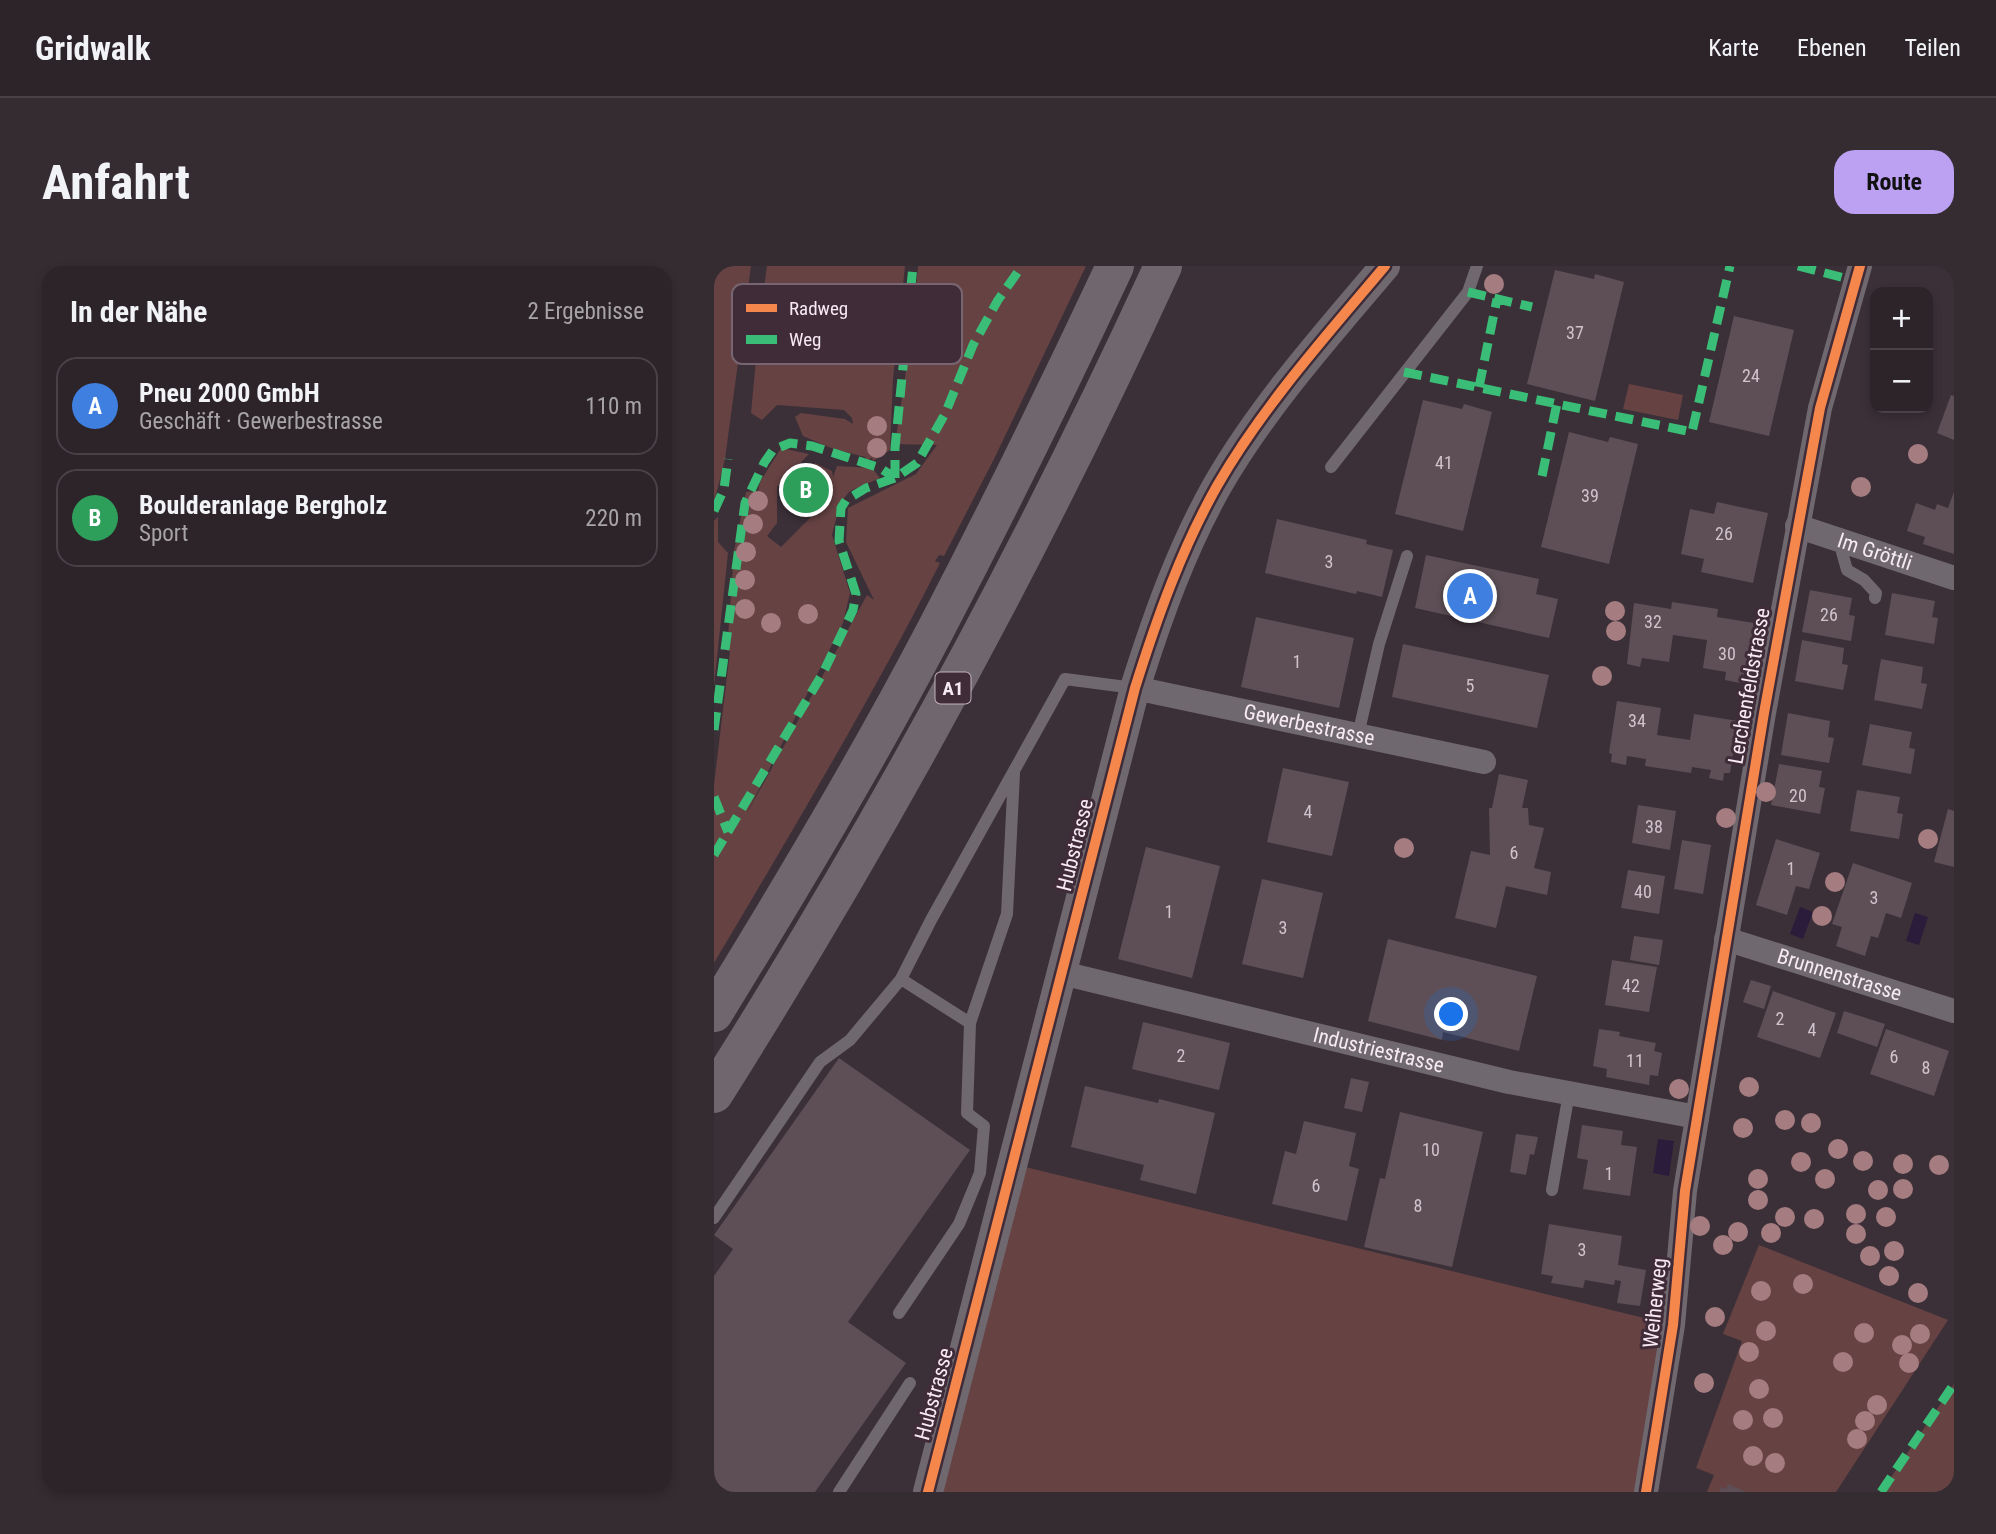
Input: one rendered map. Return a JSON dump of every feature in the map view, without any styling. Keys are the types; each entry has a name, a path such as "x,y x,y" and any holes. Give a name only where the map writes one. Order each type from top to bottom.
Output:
{"highway":[{"name":"A1","path":"714,1013 818,840 936,629 1053,397 1115,266"},
{"name":"A1","path":"714,1094 810,939 933,726 1060,483 1163,266"}],"street":[{"name":"Hubstrasse","path":"928,1492 1135,688 1162,604 1185,550 1217,487 1247,438 1275,399 1385,266"},
{"name":"Lerchenfeldstrasse","path":"1697,1117 1797,526 1820,408 1860,266"},
{"name":"Im Gröttli","path":"1797,526 1954,578"},
{"name":"Gewerbestrasse","path":"1135,688 1483,762"},
{"name":"Brunnenstrasse","path":"1726,939 1954,1011"},
{"name":"Industriestrasse","path":"1062,973 1496,1079 1697,1117"},
{"name":"Weiherweg","path":"1646,1492 1673,1325 1685,1191 1697,1117"}],"lane":[{"path":"1331,467 1468,292 1476,266"},
{"path":"1844,542 1842,552 1847,570 1864,580 1876,593 1875,598"},
{"path":"1358,735 1379,644 1407,556"},
{"path":"714,1218 820,1062 850,1040 901,979 1065,679 1135,688"},
{"path":"899,1313 959,1224 980,1173 984,1126 967,1113 970,1023 1007,914 1014,773"},
{"path":"901,979 970,1023"},
{"path":"1552,1189 1569,1093"},
{"path":"839,1492 909,1383"}],"shaded area":[{"path":"714,266 751,266 749,284 732,284 732,364 738,364 725,459 714,503"},
{"path":"767,266 905,266 903,284 765,284"},
{"path":"918,266 1086,266 995,457 944,556 939,555 935,561 940,563 887,665 714,963 714,785 730,651 727,651 734,551 746,492 758,491 760,482 781,448 809,454 777,487 777,523 767,536 781,547 829,499 832,482 803,509 785,509 781,501 792,485 815,463 832,471 833,477 837,466 872,468 880,478 850,491 840,503 832,535 850,593 843,623 746,815 867,595 874,600 846,542 848,508 916,474 937,445 895,444 907,364 962,364 962,284 916,284"},
{"path":"756,364 895,364 890,450 873,461 872,458 867,460 865,457 831,448 803,436 795,417 801,413 845,419 853,424 852,418 844,410 777,405 762,420 751,413"},
{"path":"1629,384 1683,395 1678,420 1623,409"},
{"path":"718,517 718,542 728,553 714,686 714,521"},
{"path":"1800,907 1813,912 1803,939 1790,934"},
{"path":"1915,913 1928,917 1919,945 1906,941"},
{"path":"1658,1139 1674,1141 1669,1176 1653,1173"},
{"path":"1013,1164 1673,1325 1645,1492 928,1492"},
{"path":"1759,1245 1948,1320 1836,1492 1707,1492 1714,1475 1696,1468 1742,1341 1723,1334"},
{"path":"1954,1384 1954,1492 1881,1492"}],"building":[{"path":"1555,270 1594,279 1595,274 1624,282 1595,401 1527,384"},
{"path":"1734,316 1794,330 1769,436 1709,422"},
{"path":"1951,395 1954,396 1954,440 1937,433"},
{"path":"1423,400 1462,409 1464,404 1492,412 1463,531 1395,514"},
{"path":"1569,432 1608,442 1610,437 1638,444 1609,564 1541,547"},
{"path":"1954,492 1954,554 1923,544 1925,537 1907,531 1916,503 1935,510 1937,504 1948,508"},
{"path":"1717,502 1768,513 1753,583 1701,572 1704,559 1681,554 1690,509 1714,514"},
{"path":"1277,519 1367,540 1366,544 1393,550 1382,597 1357,591 1356,594 1265,573"},
{"path":"1426,555 1539,579 1536,594 1558,599 1549,638 1415,608"},
{"path":"1810,590 1852,598 1849,615 1855,616 1851,641 1802,632"},
{"path":"1892,593 1935,601 1932,617 1938,618 1934,644 1885,635"},
{"path":"1672,602 1718,609 1717,617 1754,623 1746,675 1741,674 1740,683 1725,680 1726,672 1703,668 1707,640 1673,635 1669,662 1642,658 1640,667 1627,664 1634,603 1671,609"},
{"path":"1256,617 1354,638 1339,708 1241,687"},
{"path":"1802,640 1844,648 1842,664 1848,665 1843,690 1795,681"},
{"path":"1403,644 1549,675 1537,728 1392,697"},
{"path":"1881,659 1923,667 1921,683 1927,684 1922,709 1874,700"},
{"path":"1617,701 1661,708 1657,735 1690,740 1694,714 1738,721 1730,773 1724,773 1723,781 1709,778 1711,770 1692,767 1691,773 1645,766 1646,759 1627,756 1626,765 1611,762 1612,754 1609,753"},
{"path":"1788,713 1830,721 1828,737 1834,738 1829,763 1781,755"},
{"path":"1870,724 1912,732 1909,748 1915,749 1911,774 1862,765"},
{"path":"1779,764 1822,771 1819,787 1825,788 1820,814 1771,805"},
{"path":"1283,768 1349,782 1332,856 1267,842"},
{"path":"1499,774 1528,780 1522,808 1528,808 1529,825 1544,828 1534,868 1551,872 1547,895 1506,886 1496,928 1455,918 1471,851 1490,855 1489,808 1492,808"},
{"path":"1857,790 1900,797 1897,813 1903,814 1899,839 1850,831"},
{"path":"1638,805 1676,811 1670,850 1632,843"},
{"path":"1948,809 1954,811 1954,867 1934,862"},
{"path":"1776,839 1820,853 1809,889 1796,886 1787,915 1756,905"},
{"path":"1682,840 1711,845 1703,894 1674,889"},
{"path":"1146,847 1220,866 1192,978 1118,959"},
{"path":"1853,863 1912,883 1901,918 1886,913 1878,938 1871,936 1865,956 1836,946 1842,927 1832,924"},
{"path":"1628,870 1665,876 1659,914 1621,908"},
{"path":"1262,879 1323,893 1303,978 1242,964"},
{"path":"1634,936 1663,940 1659,965 1630,960"},
{"path":"1388,939 1537,976 1519,1051 1443,1032 1442,1040 1368,1021"},
{"path":"1612,960 1657,967 1649,1012 1605,1005"},
{"path":"1751,980 1771,986 1764,1009 1743,1002"},
{"path":"1773,991 1836,1013 1820,1058 1757,1037"},
{"path":"1844,1011 1885,1024 1877,1047 1837,1033"},
{"path":"1143,1022 1230,1043 1219,1090 1132,1069"},
{"path":"1599,1029 1656,1043 1654,1051 1662,1053 1658,1076 1650,1075 1649,1085 1606,1077 1607,1069 1593,1066"},
{"path":"1886,1029 1949,1051 1934,1096 1870,1074"},
{"path":"839,1058 970,1150 848,1322 906,1363 815,1492 714,1492 714,1276 733,1249 714,1235"},
{"path":"1351,1078 1369,1082 1362,1112 1344,1108"},
{"path":"1085,1086 1158,1103 1159,1099 1215,1113 1196,1194 1140,1180 1144,1165 1071,1147"},
{"path":"1400,1112 1483,1132 1452,1267 1364,1247 1380,1178 1385,1179"},
{"path":"1304,1121 1356,1133 1349,1166 1359,1169 1347,1221 1272,1204 1285,1151 1296,1154"},
{"path":"1582,1125 1623,1131 1621,1145 1637,1147 1630,1196 1583,1189 1588,1160 1577,1158"},
{"path":"1516,1134 1538,1137 1534,1155 1530,1154 1526,1175 1510,1172"},
{"path":"1549,1224 1622,1236 1618,1265 1646,1270 1640,1306 1617,1303 1621,1281 1615,1280 1614,1285 1585,1280 1583,1288 1551,1283 1553,1276 1541,1274"},
{"path":"1728,1484 1746,1492 1719,1492 1721,1487 1726,1489"}],"marked path":[{"path":"911,284 913,266"},
{"path":"714,855 823,673 853,610 856,594 839,541 841,508 846,500 866,488 895,478 917,463 945,414 973,345 998,300 1022,266"},
{"path":"1404,372 1692,432 1730,266"},
{"path":"1798,266 1856,281"},
{"path":"1468,292 1532,307"},
{"path":"1479,387 1497,299"},
{"path":"895,478 895,448 903,364"},
{"path":"1542,476 1557,403"},
{"path":"714,730 745,503 773,450 790,443 812,446 880,468 895,478"},
{"path":"714,511 724,489 728,459"},
{"path":"714,797 728,832"},
{"path":"1881,1492 1954,1384"}],"cycle path":[{"path":"928,1492 1135,688 1161,610 1204,510 1235,456 1296,372 1385,266"},
{"path":"1646,1492 1673,1325 1685,1191 1764,713 1820,408 1860,266"}],"place":[{"name":"Boulderanlage Bergholz","path":"806,490"},
{"name":"Pneu 2000 GmbH","path":"1470,596"}]}
